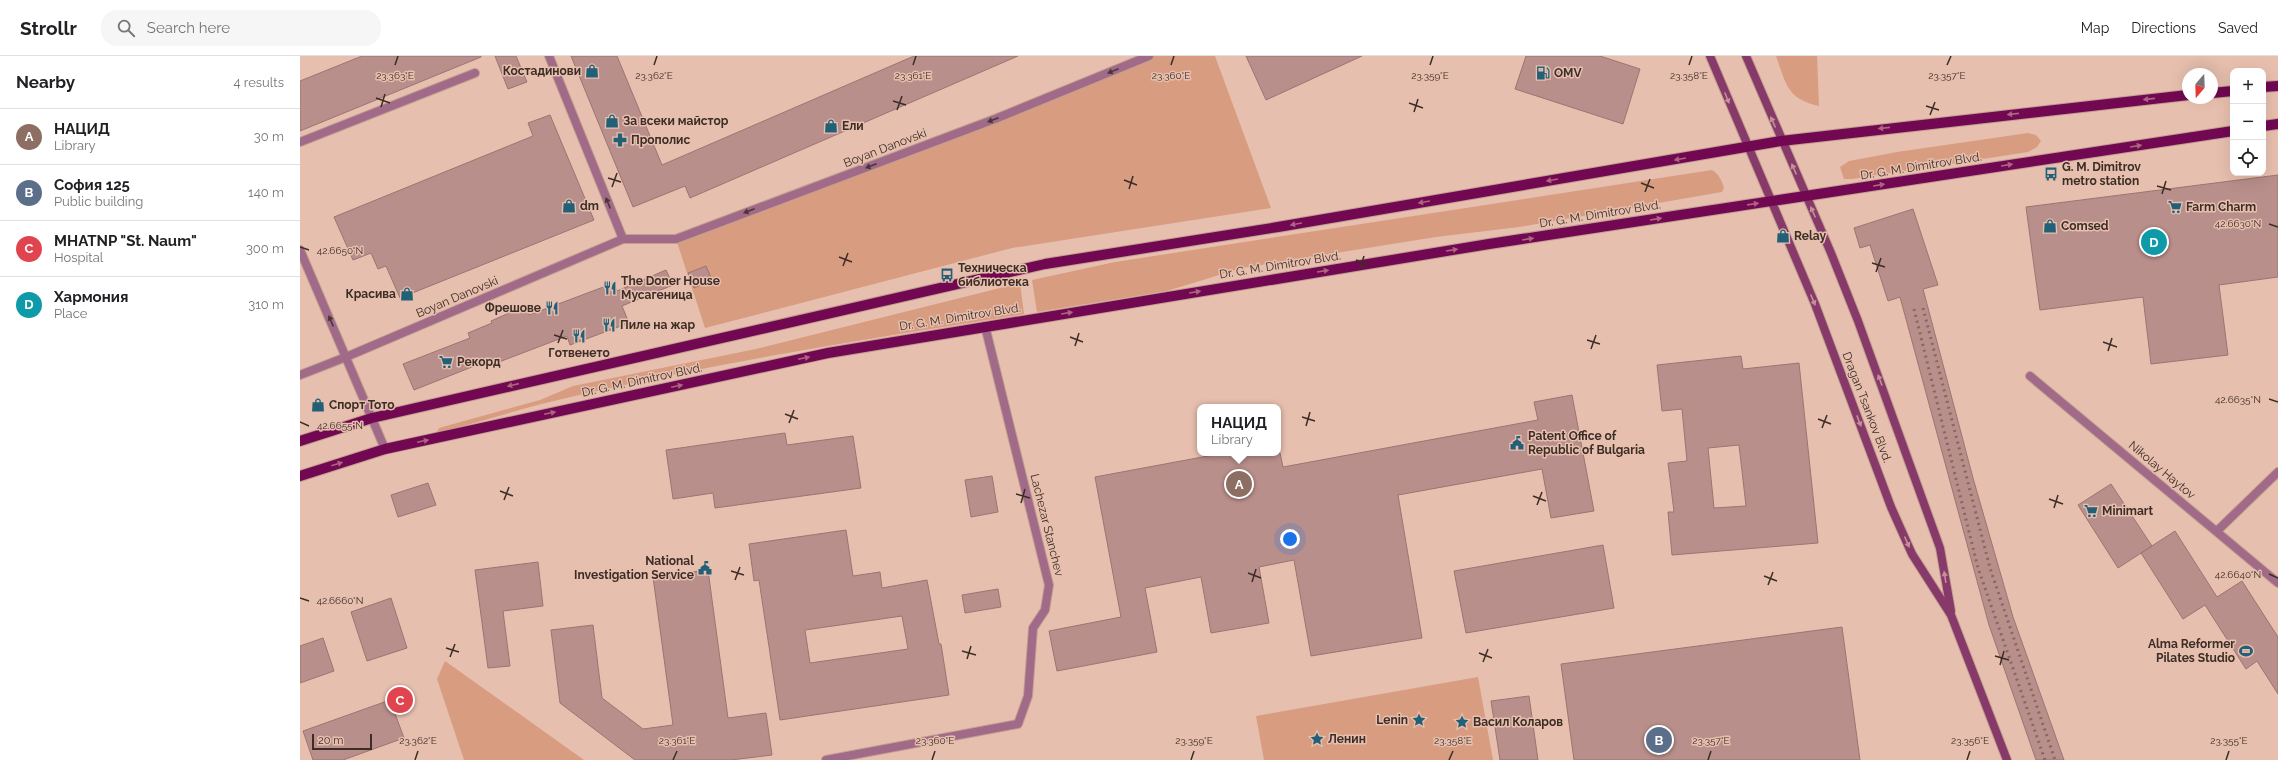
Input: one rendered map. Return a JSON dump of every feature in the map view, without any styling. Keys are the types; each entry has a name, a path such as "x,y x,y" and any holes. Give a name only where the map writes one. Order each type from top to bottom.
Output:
{"main road":[{"name":"Dragan Tsankov Blvd.","path":"1710,56 1814,304 1894,514 1912,554 1951,615 2007,760"},
{"name":"Dragan Tsankov Blvd.","path":"1746,56 1858,321 1940,548 1951,615"},
{"path":"2266,88 2278,86"},
{"path":"2218,92 2230,91"},
{"name":"Dr. G. M. Dimitrov Blvd.","path":"300,441 372,418 1045,264 1278,227 1782,141 2182,96"},
{"path":"2266,126 2278,124"},
{"name":"Dr. G. M. Dimitrov Blvd.","path":"300,476 385,449 828,353 1482,245 2230,131"}],"street":[{"path":"549,56 623,239"},
{"name":"Boyan Danovski","path":"300,374 346,357 623,239 676,239 995,119 1149,56"},
{"path":"300,142 475,73"},
{"path":"300,250 385,449"},
{"name":"Lachezar Stanchev","path":"826,760 1018,724 1028,696 1033,628 1045,610 1049,585 985,326"},
{"name":"Nikolay Haytov","path":"2030,376 2278,583"},
{"path":"2217,531 2278,472"}],"shaded area":[{"path":"1149,56 1215,56 1271,208 1012,248 705,328 676,239"},
{"path":"1776,56 1817,56 1819,106 1800,99 1789,89 1782,75"},
{"path":"2028,133 2036,135 2041,141 2037,147 2028,152 1852,179 1844,179 1840,167 1849,161 1897,152"},
{"path":"1712,170 1721,180 1724,188 1722,192 1519,227 1436,237 1242,268 1167,291 1037,312 1032,280 1115,262"},
{"path":"1020,283 1024,314 799,351 631,383 558,400 438,433 437,432 439,428 540,400 573,386 756,349"},
{"path":"445,661 584,760 464,760 437,679"},
{"path":"1478,677 1493,760 1264,760 1256,716"}],"building":[{"path":"362,56 481,57 300,131 300,81"},
{"path":"495,56 516,56 527,82 508,89"},
{"path":"571,56 617,56 662,165 914,56 1018,56 690,198 685,186 633,207"},
{"path":"1246,56 1362,56 1266,100"},
{"path":"1526,56 1600,56 1640,69 1623,124 1515,89"},
{"path":"550,115 594,220 400,298 386,266 378,269 371,253 353,260 334,217 533,136 528,123"},
{"path":"2278,175 2278,277 2219,285 2228,355 2151,364 2143,297 2040,310 2026,207"},
{"path":"1913,209 1938,285 1923,289 1973,478 2013,617 2064,760 2036,760 1989,625 1900,297 1888,301 1870,245 1860,248 1854,228"},
{"path":"706,266 712,280 694,288 688,273"},
{"path":"666,270 673,285 622,306 629,323 570,345 567,336 499,362 497,357 414,390 403,364 470,338 468,333 492,323 491,321 525,306 529,315 614,283 617,291"},
{"path":"1741,356 1743,369 1799,363 1818,543 1672,555 1668,512 1674,512 1668,463 1687,461 1682,409 1662,411 1657,365","holes":["1739,445 1746,506 1714,508 1708,448"]},
{"path":"1572,395 1594,511 1551,518 1542,469 1398,495 1422,638 1311,656 1294,560 1259,567 1269,623 1211,633 1201,577 1145,588 1157,652 1057,671 1049,631 1121,617 1095,477 1208,456 1281,456 1283,467 1538,420 1534,402"},
{"path":"785,433 787,445 853,436 861,488 715,508 713,493 673,499 666,450"},
{"path":"992,476 998,512 971,517 965,480"},
{"path":"428,483 436,505 398,517 391,495"},
{"path":"2111,484 2152,546 2118,568 2078,505"},
{"path":"846,530 853,576 880,572 882,588 927,580 939,644 941,644 949,695 780,720 759,580 754,581 749,544","holes":["902,616 908,649 810,663 805,630"]},
{"path":"2175,531 2217,597 2242,581 2278,637 2278,694 2257,661 2246,669 2205,605 2183,619 2141,553"},
{"path":"1603,545 1614,608 1466,633 1454,571"},
{"path":"538,562 543,606 503,611 510,666 488,668 475,570"},
{"path":"708,570 728,718 766,713 772,755 731,760 635,760 560,703 551,630 593,625 602,698 643,729 673,725 653,577"},
{"path":"998,589 1001,607 965,613 962,595"},
{"path":"391,598 407,648 367,661 351,612"},
{"path":"1842,627 1860,760 1574,760 1561,664"},
{"path":"323,638 334,671 300,683 300,646"},
{"path":"1529,696 1538,760 1500,760 1491,701"},
{"path":"390,700 404,738 343,760 313,760 303,731"}],"railway":[{"path":"1923,308 1990,568 2055,760"},
{"path":"1914,309 1978,568 2045,760"}],"place":[{"name":"Костадинови","path":"592,71"},
{"name":"OMV","path":"1543,73"},
{"name":"За всеки майстор","path":"612,121"},
{"name":"Ели","path":"831,126"},
{"name":"Прополис","path":"620,140"},
{"name":"G. M. Dimitrov metro station","path":"2051,174"},
{"name":"dm","path":"569,206"},
{"name":"Farm Charm","path":"2175,207"},
{"name":"Comsed","path":"2050,226"},
{"name":"Relay","path":"1783,236"},
{"name":"Хармония","path":"2154,242"},
{"name":"Техническа библиотека","path":"947,275"},
{"name":"The Doner House Мусагеница","path":"610,288"},
{"name":"Красива","path":"407,294"},
{"name":"Фрешове","path":"552,308"},
{"name":"Пиле на жар","path":"609,325"},
{"name":"Готвенето","path":"579,336"},
{"name":"Рекорд","path":"446,362"},
{"name":"Спорт Тото","path":"318,405"},
{"name":"Patent Office of Republic of Bulgaria","path":"1517,443"},
{"name":"НАЦИД","path":"1239,484"},
{"name":"Minimart","path":"2091,511"},
{"name":"National Investigation Service","path":"705,568"},
{"name":"Alma Reformer Pilates Studio","path":"2246,651"},
{"name":"MHATNP \"St. Naum\"","path":"400,700"},
{"name":"Lenin","path":"1419,720"},
{"name":"Васил Коларов","path":"1462,722"},
{"name":"Ленин","path":"1317,739"},
{"name":"София 125","path":"1659,740"}]}
